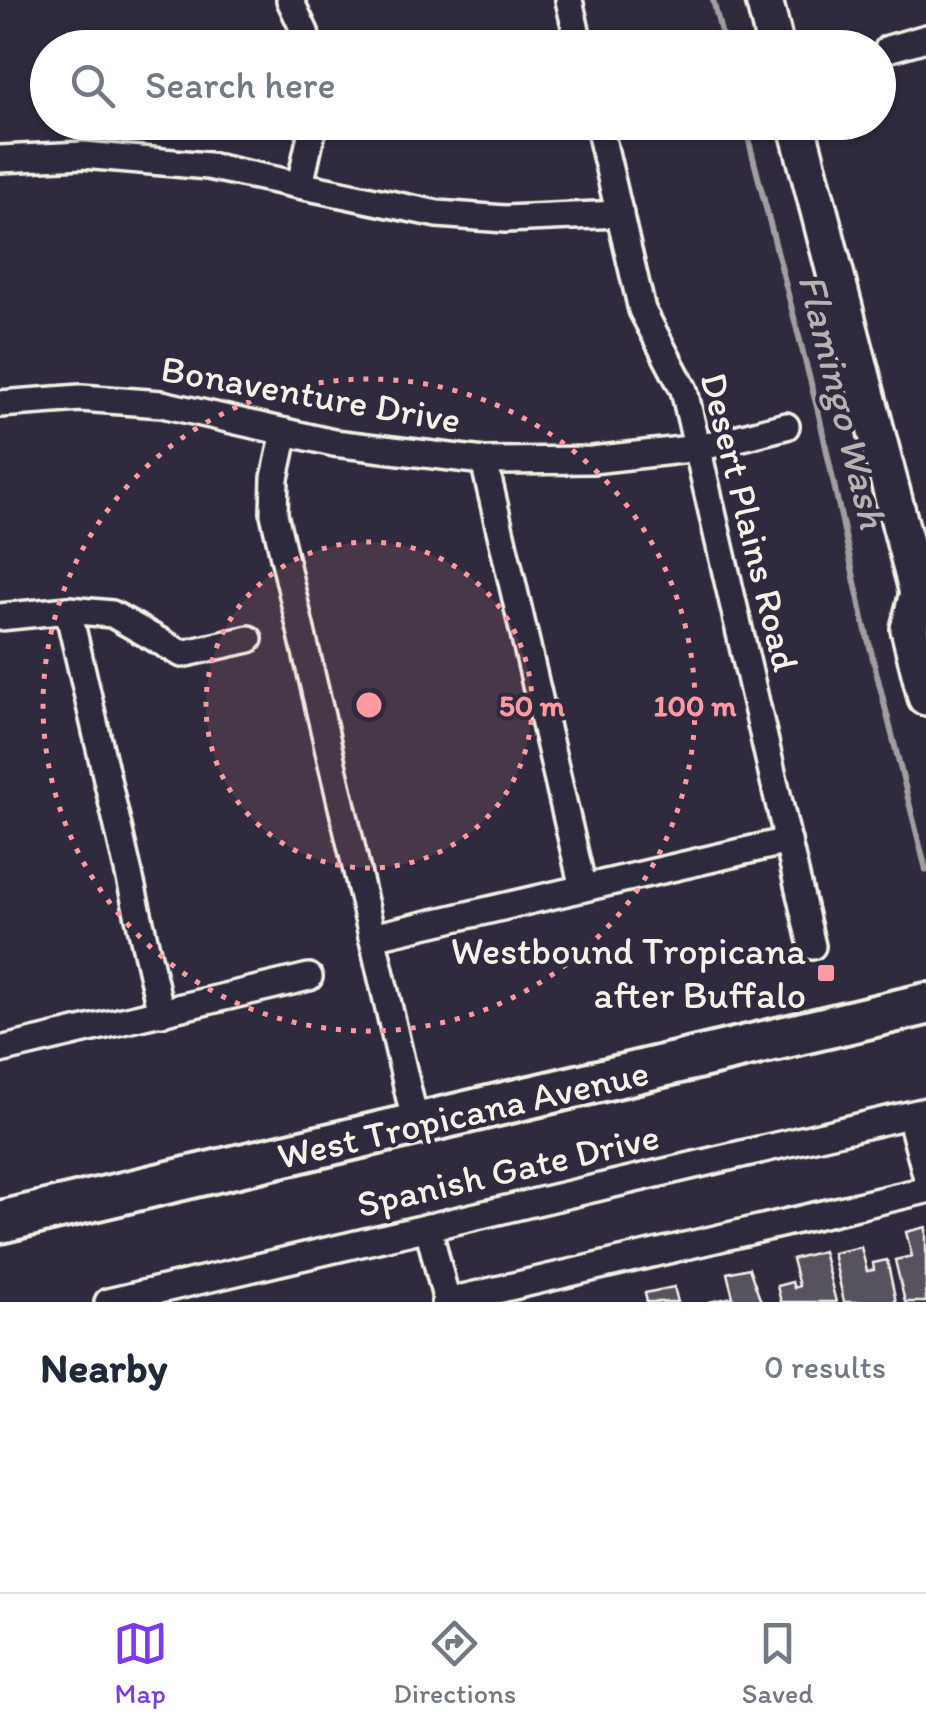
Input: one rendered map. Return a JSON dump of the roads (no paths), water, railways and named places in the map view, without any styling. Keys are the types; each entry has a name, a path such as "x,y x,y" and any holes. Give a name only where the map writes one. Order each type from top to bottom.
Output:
{"main road":[{"path":"764,0 772,30"},
{"path":"801,140 922,598 908,629 926,697"},
{"name":"West Tropicana Avenue","path":"0,1222 926,1004"}],"street":[{"path":"290,0 304,30"},
{"path":"569,0 576,30"},
{"path":"896,47 926,38"},
{"path":"300,185 310,140"},
{"name":"Desert Plains Road","path":"602,140 642,310 684,390 812,946"},
{"path":"0,159 84,156 208,166 437,214 505,219 620,214"},
{"name":"Bonaventure Drive","path":"0,404 81,398 162,404 334,443 484,461 592,460 699,448 786,426"},
{"path":"285,432 275,478 274,514 416,1126"},
{"path":"484,461 583,888"},
{"path":"68,610 161,1013"},
{"path":"0,617 68,610 112,614 182,654 250,639"},
{"path":"372,937 788,841"},
{"path":"0,1050 309,978"},
{"path":"918,1113 926,1174"},
{"name":"Spanish Gate Drive","path":"108,1302 190,1293 428,1227 918,1113"},
{"path":"428,1227 446,1302 926,1190"}],"waterway":[{"name":"Flamingo Wash","path":"713,0 720,30"},
{"name":"Flamingo Wash","path":"749,140 819,415 863,619 926,870"}],"place":[{"name":"Westbound Tropicana after Buffalo","path":"826,973"}]}
